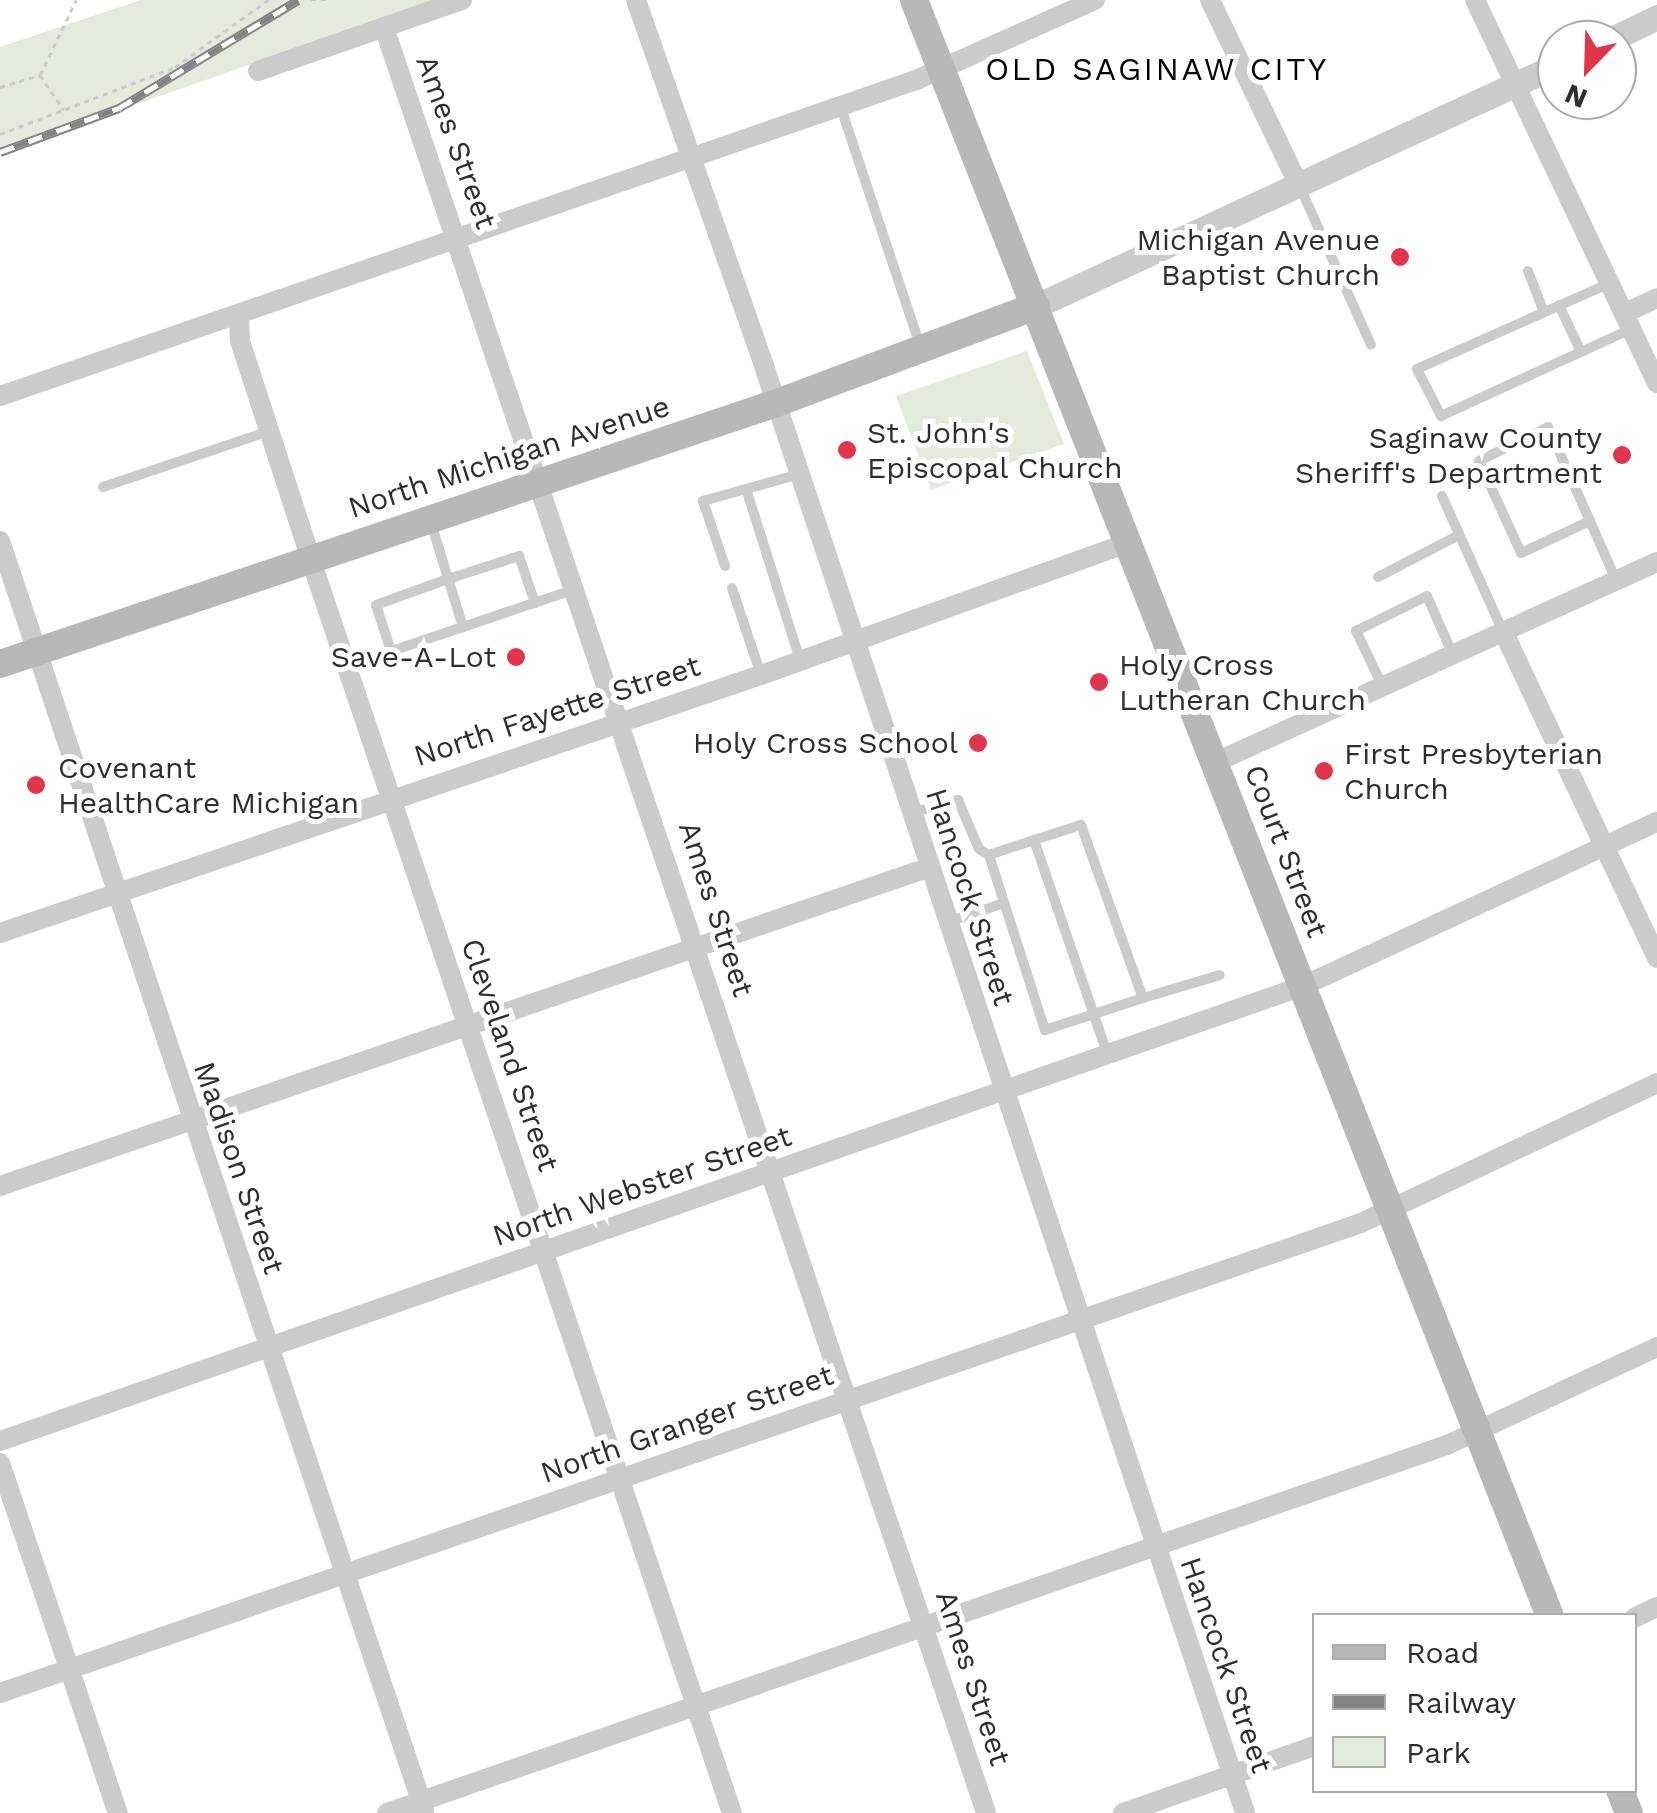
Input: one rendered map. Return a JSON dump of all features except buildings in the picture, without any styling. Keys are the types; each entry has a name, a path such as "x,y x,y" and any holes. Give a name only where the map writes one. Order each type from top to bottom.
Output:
{"main road":[{"name":"Court Street","path":"914,0 1131,542 1549,1613"},
{"name":"North Michigan Avenue","path":"0,664 310,556 774,404 1036,306"}],"street":[{"path":"258,72 462,0"},
{"name":"Hancock Street","path":"636,0 800,474 1245,1813"},
{"path":"0,396 942,71 1095,0"},
{"path":"1210,0 1300,186"},
{"path":"1475,0 1629,321 1652,360 1657,383"},
{"name":"Ames Street","path":"384,27 460,240 986,1813"},
{"path":"1036,306 1537,75"},
{"path":"1629,321 1657,298"},
{"name":"Cleveland Street","path":"239,314 240,341 346,666 546,1249 732,1813"},
{"name":"Madison Street","path":"0,541 423,1807"},
{"name":"North Fayette Street","path":"0,933 390,797 761,675 1131,542"},
{"path":"1216,762 1657,562"},
{"path":"1504,633 1657,958"},
{"name":"North Webster Street","path":"0,1441 546,1249 1004,1094 1303,986 1657,822"},
{"path":"0,1186 930,867"},
{"name":"North Granger Street","path":"0,1693 1361,1223 1390,1206 1657,1084"},
{"path":"387,1813 423,1807 1476,1432 1657,1348"},
{"path":"0,1463 118,1813"},
{"path":"1123,1813 1312,1747"}],"lane":[{"path":"840,105 922,349"},
{"path":"1300,186 1371,345"},
{"path":"1528,270 1544,312"},
{"path":"1610,282 1417,368 1441,416 1582,352 1629,321"},
{"path":"1560,305 1582,352"},
{"path":"1590,521 1520,553 1479,461 1548,428 1590,521 1616,581"},
{"path":"103,487 270,431"},
{"path":"725,566 703,501 800,474"},
{"path":"746,489 800,660"},
{"path":"1442,496 1504,633"},
{"path":"430,516 462,627"},
{"path":"1378,577 1460,535"},
{"path":"391,651 376,606 448,579 519,556 535,602"},
{"path":"346,666 577,588"},
{"path":"732,588 761,675"},
{"path":"1382,685 1356,632 1427,596 1452,653"},
{"path":"911,813 958,800 979,850 989,855 1081,825 1143,998"},
{"path":"1034,840 1108,1057"},
{"path":"989,855 1045,1030 1220,975"},
{"path":"947,922 1004,903"}],"path":[{"path":"0,87 40,75 76,0"},
{"path":"0,134 174,67 268,0"},
{"path":"311,0 328,0"},
{"path":"40,75 65,111"}],"green space":[{"path":"141,0 435,0 0,152 0,47"},
{"path":"1027,351 1064,444 931,490 896,396"}],"railway":[{"path":"0,152 119,108 298,0"}],"place":[{"name":"Michigan Avenue Baptist Church","path":"1400,257"},
{"name":"St. John's Episcopal Church","path":"847,450"},
{"name":"Saginaw County Sheriff's Department","path":"1622,455"},
{"name":"Save-A-Lot","path":"516,657"},
{"name":"Holy Cross Lutheran Church","path":"1099,682"},
{"name":"Holy Cross School","path":"978,743"},
{"name":"First Presbyterian Church","path":"1324,771"},
{"name":"Covenant HealthCare Michigan","path":"36,785"}],"district":[{"name":"OLD SAGINAW CITY","path":"1157,69"}]}
